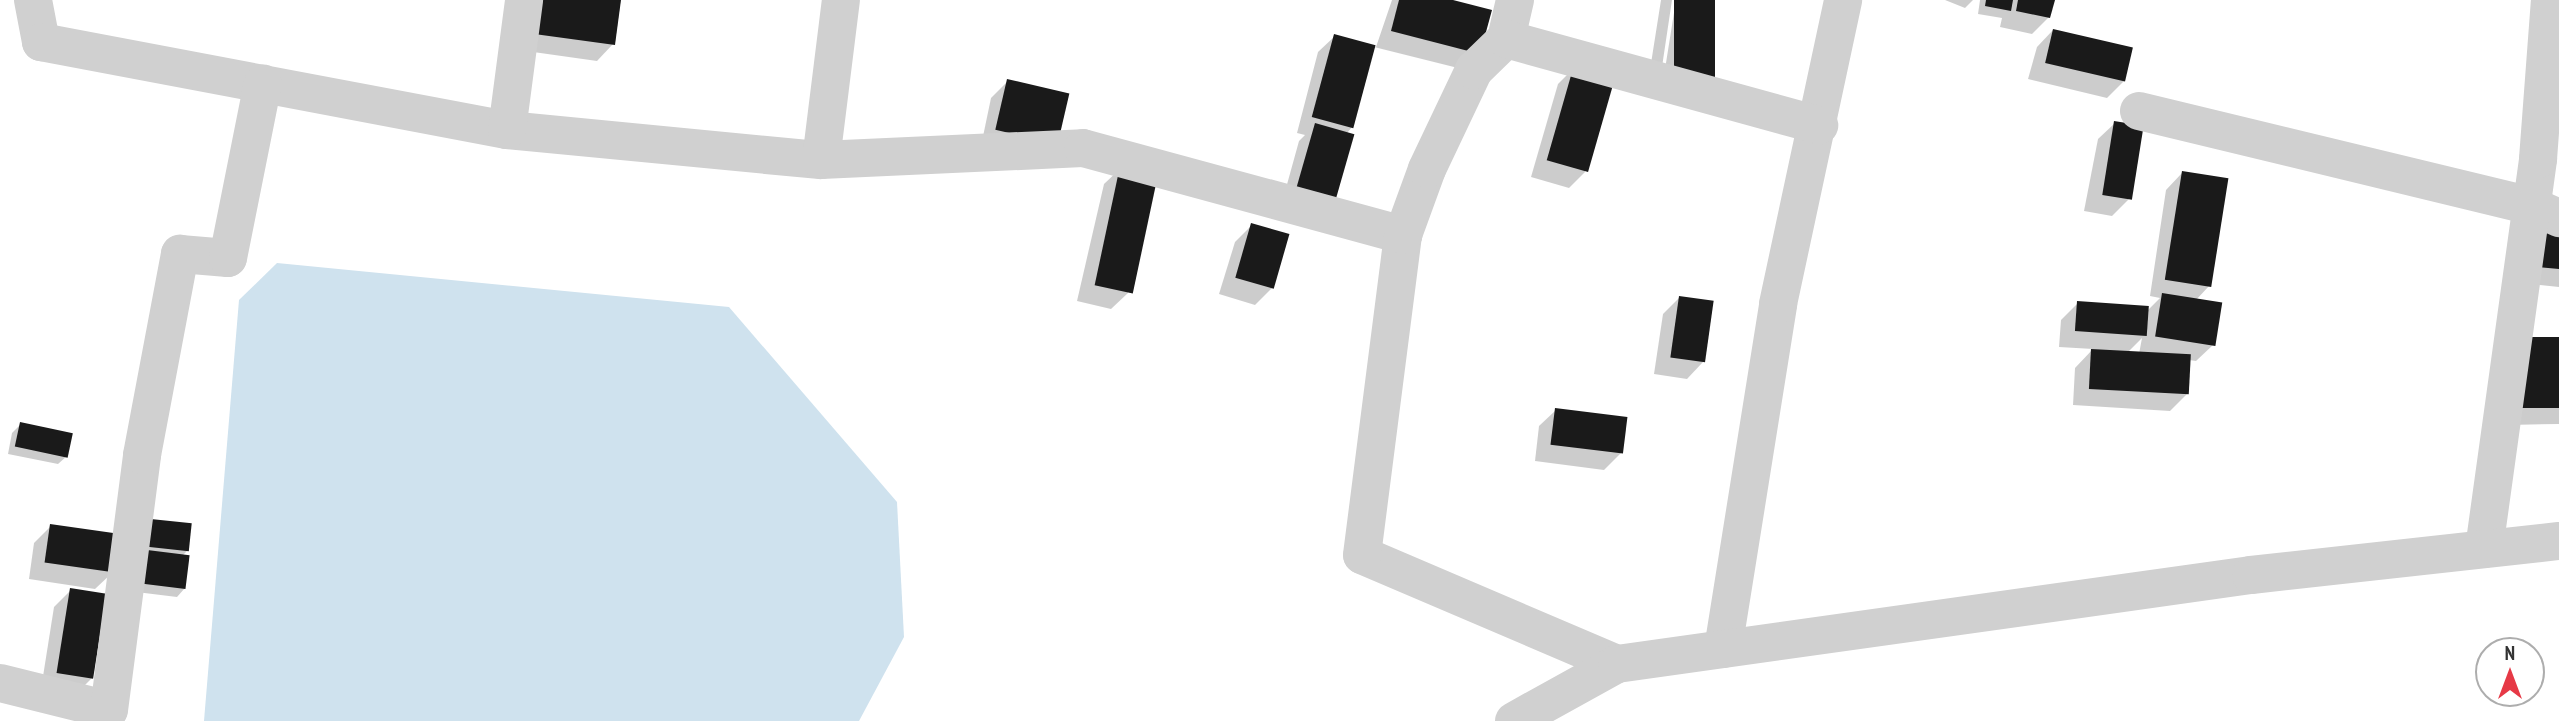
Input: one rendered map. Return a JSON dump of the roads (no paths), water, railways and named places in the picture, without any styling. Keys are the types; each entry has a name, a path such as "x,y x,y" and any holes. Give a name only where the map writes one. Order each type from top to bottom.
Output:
{"street":[{"path":"33,0 41,42 507,130 821,160 1083,148 1403,235"},
{"path":"507,130 524,0"},
{"path":"821,160 841,0"},
{"path":"1515,0 1506,39 1475,70 1454,104 1403,235 1362,555 1617,664"},
{"path":"1723,649 1778,304 1843,0"},
{"path":"2484,549 2545,212 2550,0"},
{"path":"1506,39 1818,125"},
{"path":"0,683 109,710 142,455 180,254 228,258 263,83"},
{"path":"2139,111 2545,212"},
{"path":"1514,721 1617,664 2251,575 2559,541"}],"water":[{"path":"277,263 729,307 897,502 904,637 859,721 204,721 239,300"}]}
